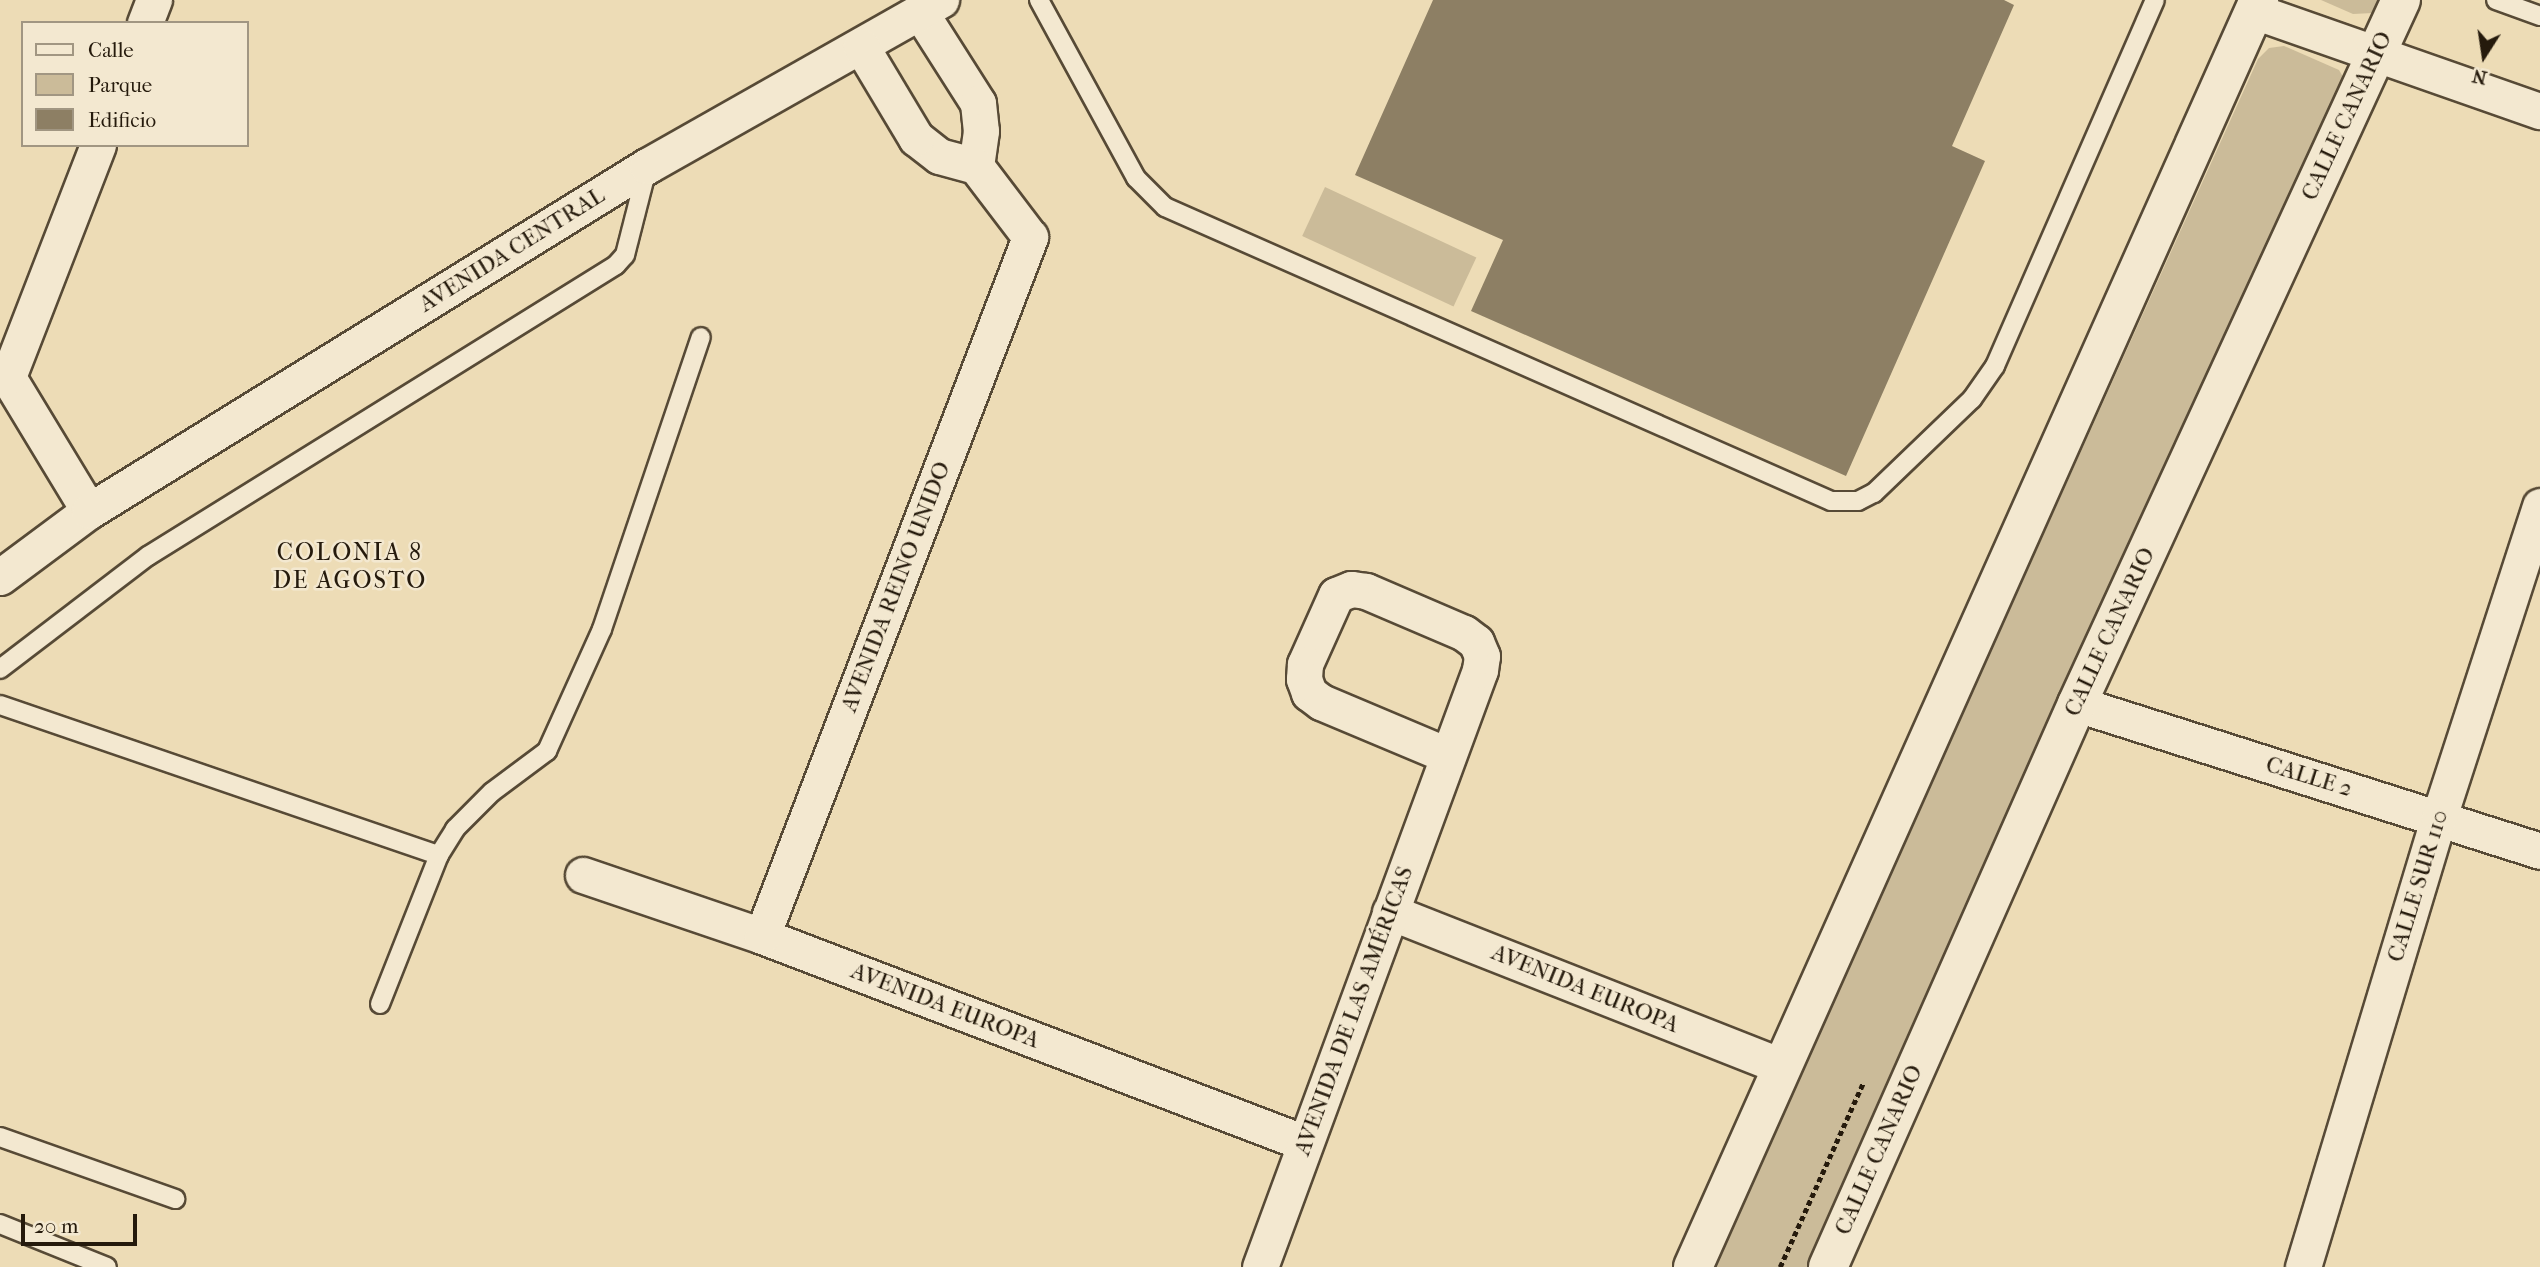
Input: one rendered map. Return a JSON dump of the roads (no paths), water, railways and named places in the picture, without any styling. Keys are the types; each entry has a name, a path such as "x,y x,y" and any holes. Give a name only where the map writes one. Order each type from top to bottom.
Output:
{"street":[{"path":"146,21 154,0"},
{"name":"CALLE CANARIO","path":"1828,1267 2077,704 2401,0"},
{"path":"862,46 916,138 939,156 976,166 981,131 978,103 931,6"},
{"name":"AVENIDA CENTRAL","path":"0,577 89,511 648,166 931,6"},
{"path":"1693,1267 2257,6 2374,56 2540,111"},
{"path":"89,511 8,377 97,147"},
{"name":"AVENIDA REINO UNIDO","path":"762,936 1030,237 976,166"},
{"name":"CALLE SUR 110","path":"2303,1267 2439,817 2540,506"},
{"name":"AVENIDA DE LAS AMÉRICAS","path":"1260,1267 1480,670 1482,656 1476,642 1366,591 1351,589 1336,595 1305,664 1304,679 1309,693 1321,702 1447,755"},
{"name":"CALLE 2","path":"2077,704 2540,851"},
{"name":"AVENIDA EUROPA","path":"583,875 762,936 1305,1143"},
{"name":"AVENIDA EUROPA","path":"1390,912 1781,1066"}],"lane":[{"path":"1039,0 1136,178 1165,207 1831,501 1858,501 1874,493 1972,399 1995,366 2155,0"},
{"path":"2496,0 2540,16"},
{"path":"0,670 148,556 616,265 625,255 648,166"},
{"path":"380,1004 439,855 455,829 492,792 547,751 602,629 701,337"},
{"path":"0,705 439,855"},
{"path":"0,1137 175,1199"},
{"path":"0,1224 107,1267"}],"district":[{"name":"COLONIA 8 DE AGOSTO","path":"350,567"}]}
